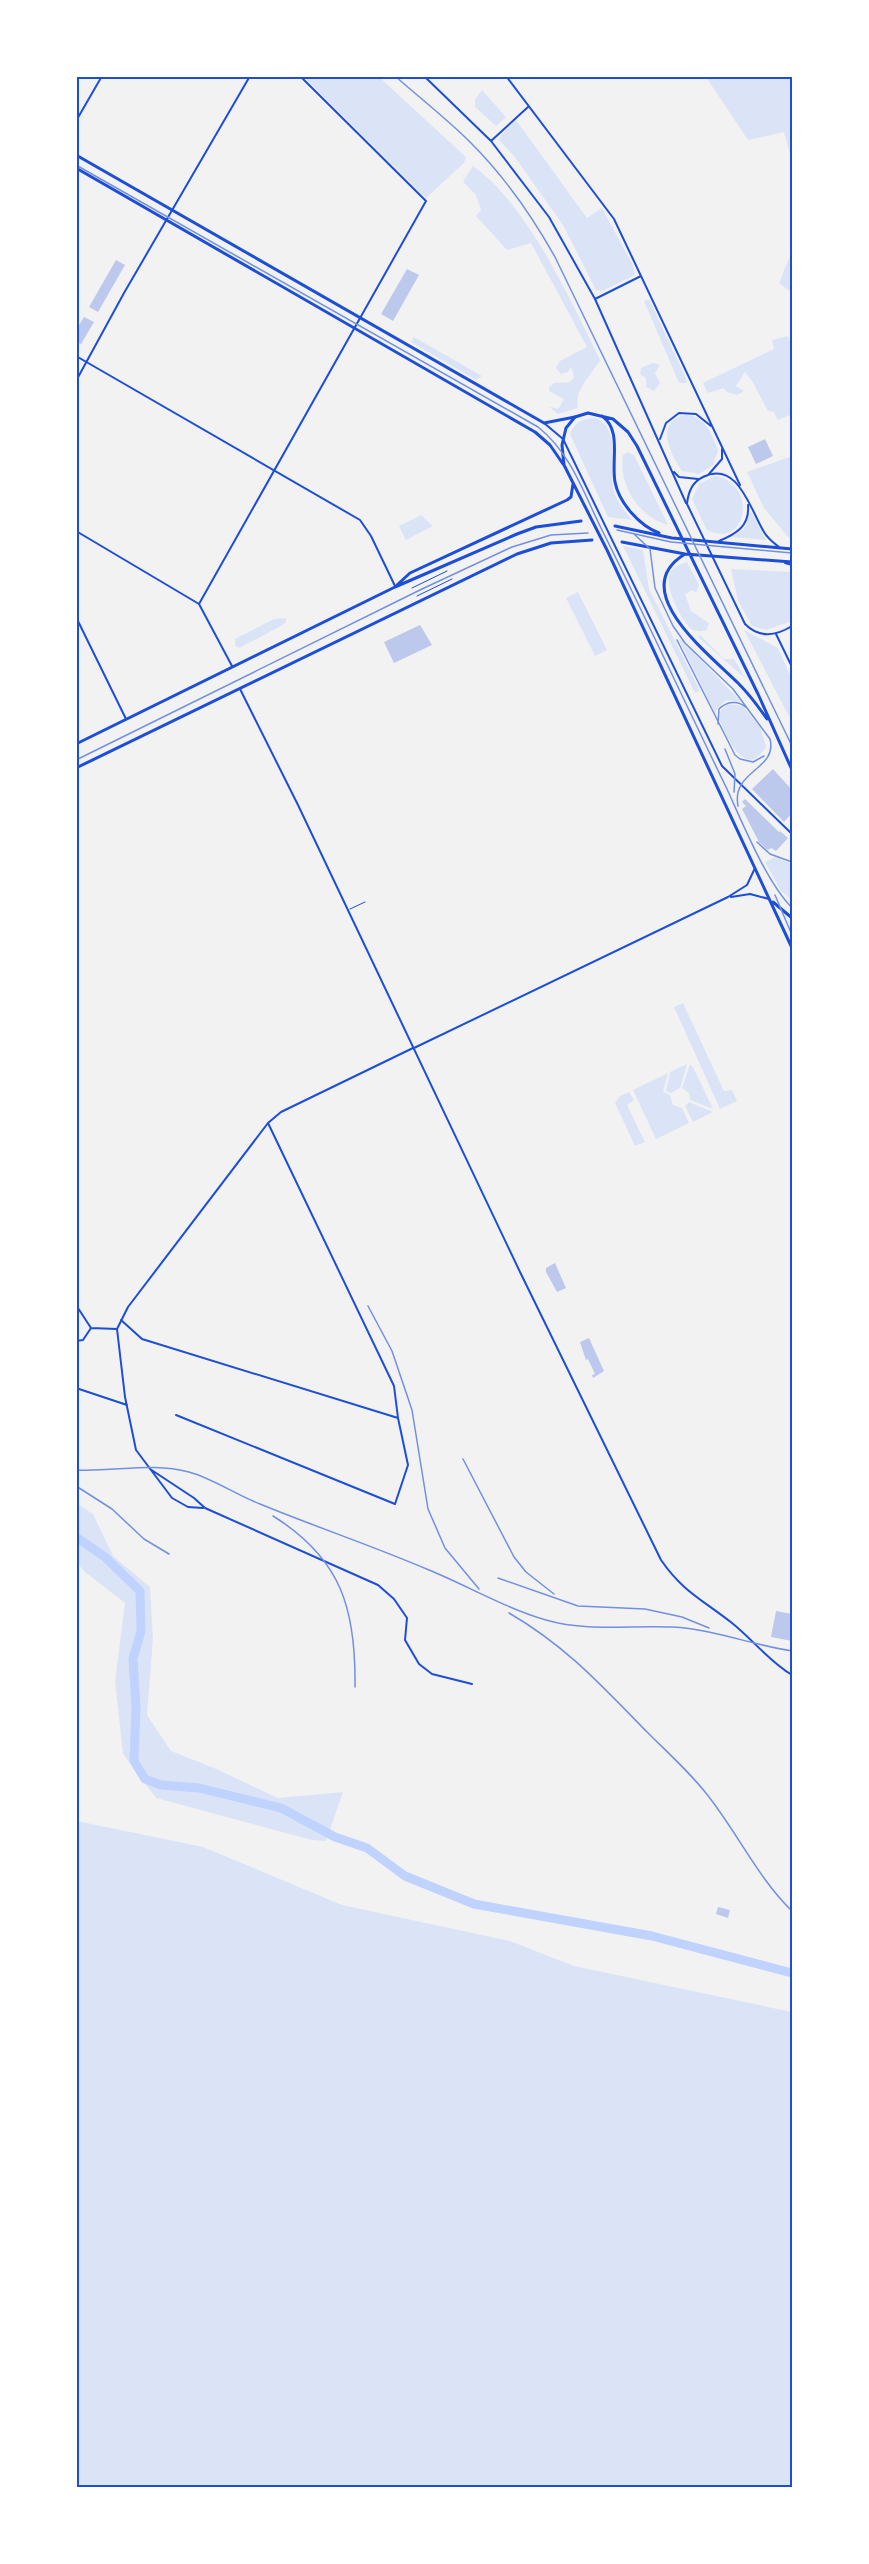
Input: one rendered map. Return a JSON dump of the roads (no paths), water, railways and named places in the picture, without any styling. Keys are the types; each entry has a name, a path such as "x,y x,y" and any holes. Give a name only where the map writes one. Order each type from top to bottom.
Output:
{"main road":[{"path":"76,155 544,423 588,413 614,418 628,432 792,770"},
{"path":"76,168 535,432 550,445 564,465 607,550 792,948"},
{"path":"599,414 613,430 615,482 626,505 649,528 672,538"},
{"path":"564,465 563,439 567,426 575,417"},
{"path":"395,587 410,573 567,500 571,497 573,482"},
{"path":"77,742 395,587 526,531 547,525 581,521"},
{"path":"615,526 672,538 792,549"},
{"path":"76,768 517,554 551,543 592,540"},
{"path":"622,542 685,554 792,564"},
{"path":"685,554 669,565 664,577 666,596 694,642 742,688 772,725"},
{"path":"771,900 792,918"}],"street":[{"path":"76,121 102,76"},
{"path":"76,381 171,210 250,76"},
{"path":"199,604 426,201 300,76"},
{"path":"424,76 491,141 549,217 595,299 687,504 744,624 760,634 776,634 792,626"},
{"path":"506,76 614,219 747,500 765,533 780,548"},
{"path":"491,141 528,107"},
{"path":"595,299 641,276"},
{"path":"76,356 360,520 371,536 395,587"},
{"path":"660,441 666,423 679,413 696,414 713,428"},
{"path":"544,423 563,439 722,765 792,834"},
{"path":"687,504 691,488 698,479 709,474 722,459 722,448"},
{"path":"672,471 679,477 698,479"},
{"path":"709,474 726,476 740,485"},
{"path":"717,542 742,528 749,513 747,500"},
{"path":"76,531 199,604 232,666"},
{"path":"76,617 126,719"},
{"path":"776,634 792,667"},
{"path":"240,689 662,1560 674,1579 687,1592 732,1623 766,1656 792,1675"},
{"path":"205,1508 188,1507 172,1498 136,1450 127,1406 117,1329 128,1307 268,1123 281,1112 728,897 747,885 754,874 755,867"},
{"path":"728,897 750,894 771,900"},
{"path":"176,1414 394,1504 408,1465 394,1386 268,1123"},
{"path":"76,1305 91,1328"},
{"path":"121,1320 142,1339 398,1418"},
{"path":"91,1328 117,1329"},
{"path":"76,1341 83,1340 91,1328"},
{"path":"76,1388 127,1406"},
{"path":"150,1469 205,1508 378,1585 394,1599 407,1618 405,1640 419,1664 432,1674 472,1684"}],"lane":[{"path":"347,910 365,902"}],"waterway":[{"path":"76,1537 105,1557 140,1591 141,1631 133,1659 136,1707 134,1761 145,1779 161,1785 199,1788 281,1808 335,1837 367,1848 405,1876 474,1904 652,1936 792,1973"}],"tram line":[{"path":"76,165 538,427 549,437 568,462 583,488 756,852 773,883 792,908"},
{"path":"617,530 671,542 792,553"},
{"path":"76,760 512,547 551,535 588,533"},
{"path":"634,534 650,549 655,588 673,626 685,643 733,689 770,739 771,749 767,757 741,785 738,806"},
{"path":"677,640 735,755 740,759 753,762 764,756"},
{"path":"718,724 719,709 725,704 733,702 747,708"},
{"path":"725,749 735,774 734,792"},
{"path":"757,842 770,854 792,862"},
{"path":"775,895 792,935"}],"railway":[{"path":"395,76 453,126 495,169 517,197 555,257 792,746"},
{"path":"368,1306 392,1351 412,1410 428,1509 445,1548 479,1589"},
{"path":"463,1459 514,1557 526,1572 554,1594"},
{"path":"76,1470 161,1468 189,1472 251,1500 444,1576 516,1609 561,1624 593,1627 687,1628 792,1651"},
{"path":"76,1486 112,1509 144,1539 169,1554"},
{"path":"273,1516 315,1550 330,1569 340,1589 348,1610 352,1634 355,1687"},
{"path":"498,1578 578,1606 645,1609 682,1617 709,1628"},
{"path":"509,1613 548,1639 582,1667 689,1774 722,1815 770,1886 792,1911"}]}
